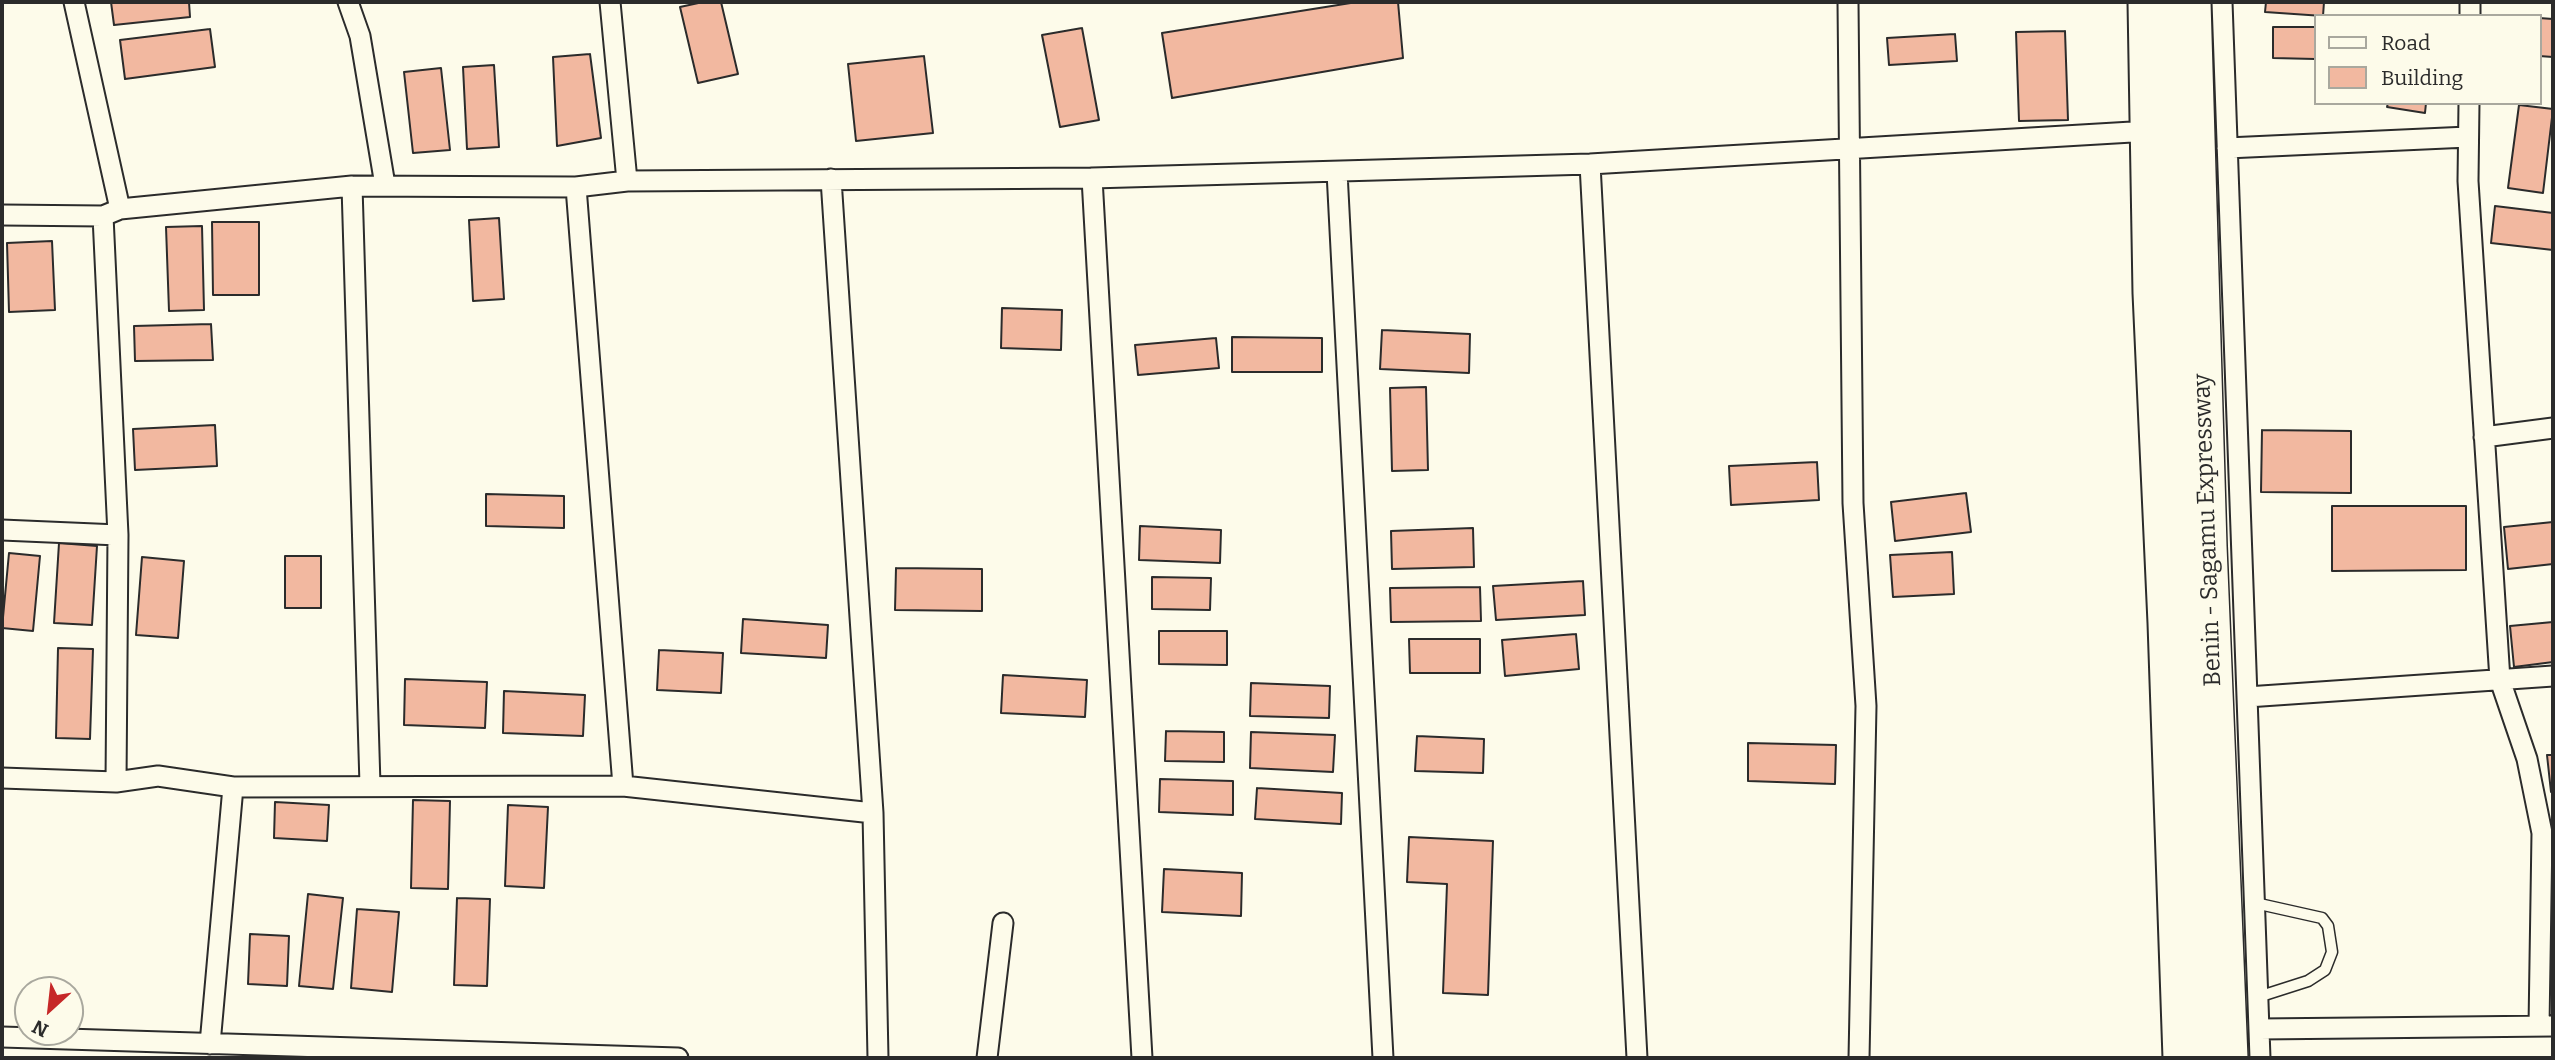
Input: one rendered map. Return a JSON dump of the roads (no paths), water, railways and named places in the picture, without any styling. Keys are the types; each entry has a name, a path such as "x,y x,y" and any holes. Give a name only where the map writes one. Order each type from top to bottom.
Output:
{"highway":[{"path":"2164,2 2152,131 2169,330 2197,1058"},
{"name":"Benin - Sagamu Expressway","path":"2192,2 2208,546 2229,1058"}],"street":[{"path":"74,2 111,213 118,535 116,782"},
{"path":"348,2 360,36 384,185"},
{"path":"611,2 627,181"},
{"path":"1848,2 1853,503 1866,706 1860,1058"},
{"path":"2138,2 2152,131 2173,1058"},
{"path":"2222,2 2260,1058"},
{"path":"2259,1029 2546,1026 2542,833 2527,759 2500,680 2468,181 2469,105"},
{"path":"2,215 111,213 352,186 576,187 627,181 1092,178 1337,172 1590,164 2152,131"},
{"path":"2227,148 2468,137"},
{"path":"1590,164 1637,1058"},
{"path":"1337,172 1383,1058"},
{"path":"831,178 873,813 878,1058"},
{"path":"1092,178 1142,1058"},
{"path":"352,186 370,785"},
{"path":"576,187 623,786"},
{"path":"2484,438 2553,428"},
{"path":"2,530 118,535"},
{"path":"2247,697 2553,676"},
{"path":"2,778 116,782 158,776 233,787 623,786 873,813"},
{"path":"210,1044 233,787"},
{"path":"987,1058 1003,923"},
{"path":"2,1037 210,1044 237,1051 678,1058"}],"lane":[{"path":"2255,903 2322,918 2328,926 2332,952 2325,970 2308,981 2258,998"}]}
